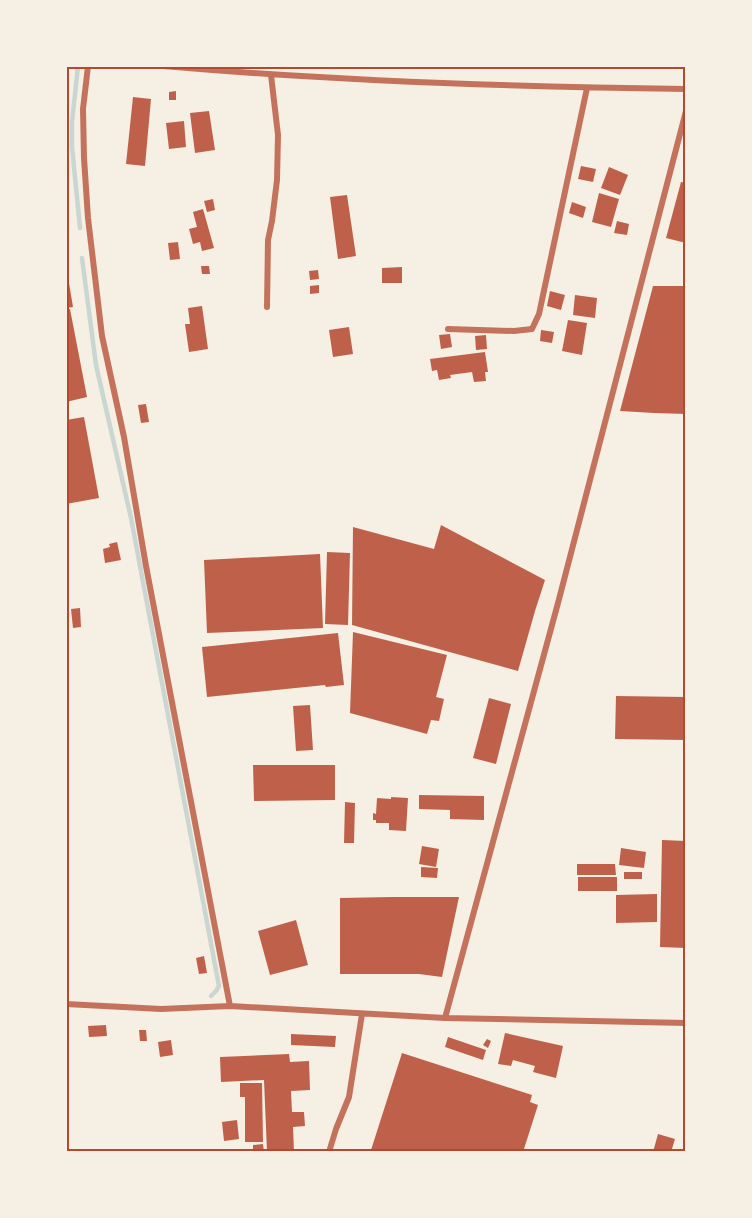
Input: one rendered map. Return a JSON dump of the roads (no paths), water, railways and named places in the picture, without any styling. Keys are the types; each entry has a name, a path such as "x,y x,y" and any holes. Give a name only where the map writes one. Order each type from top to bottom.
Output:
{"street":[{"path":"88,66 84,109 84,158 88,218 102,336 124,437 146,566 230,1006"},
{"path":"163,66 271,75 686,90"},
{"path":"267,307 268,240 277,180 278,135 271,75"},
{"path":"448,329 514,331 532,329 539,314 587,88"},
{"path":"445,1018 558,603 686,111"},
{"path":"66,1005 161,1009 230,1006 445,1018 686,1023"},
{"path":"329,1152 350,1097 362,1014"}],"waterway":[{"path":"78,66 72,122 72,147 80,228"},
{"path":"82,258 96,365 131,518 219,986 211,996"}]}
